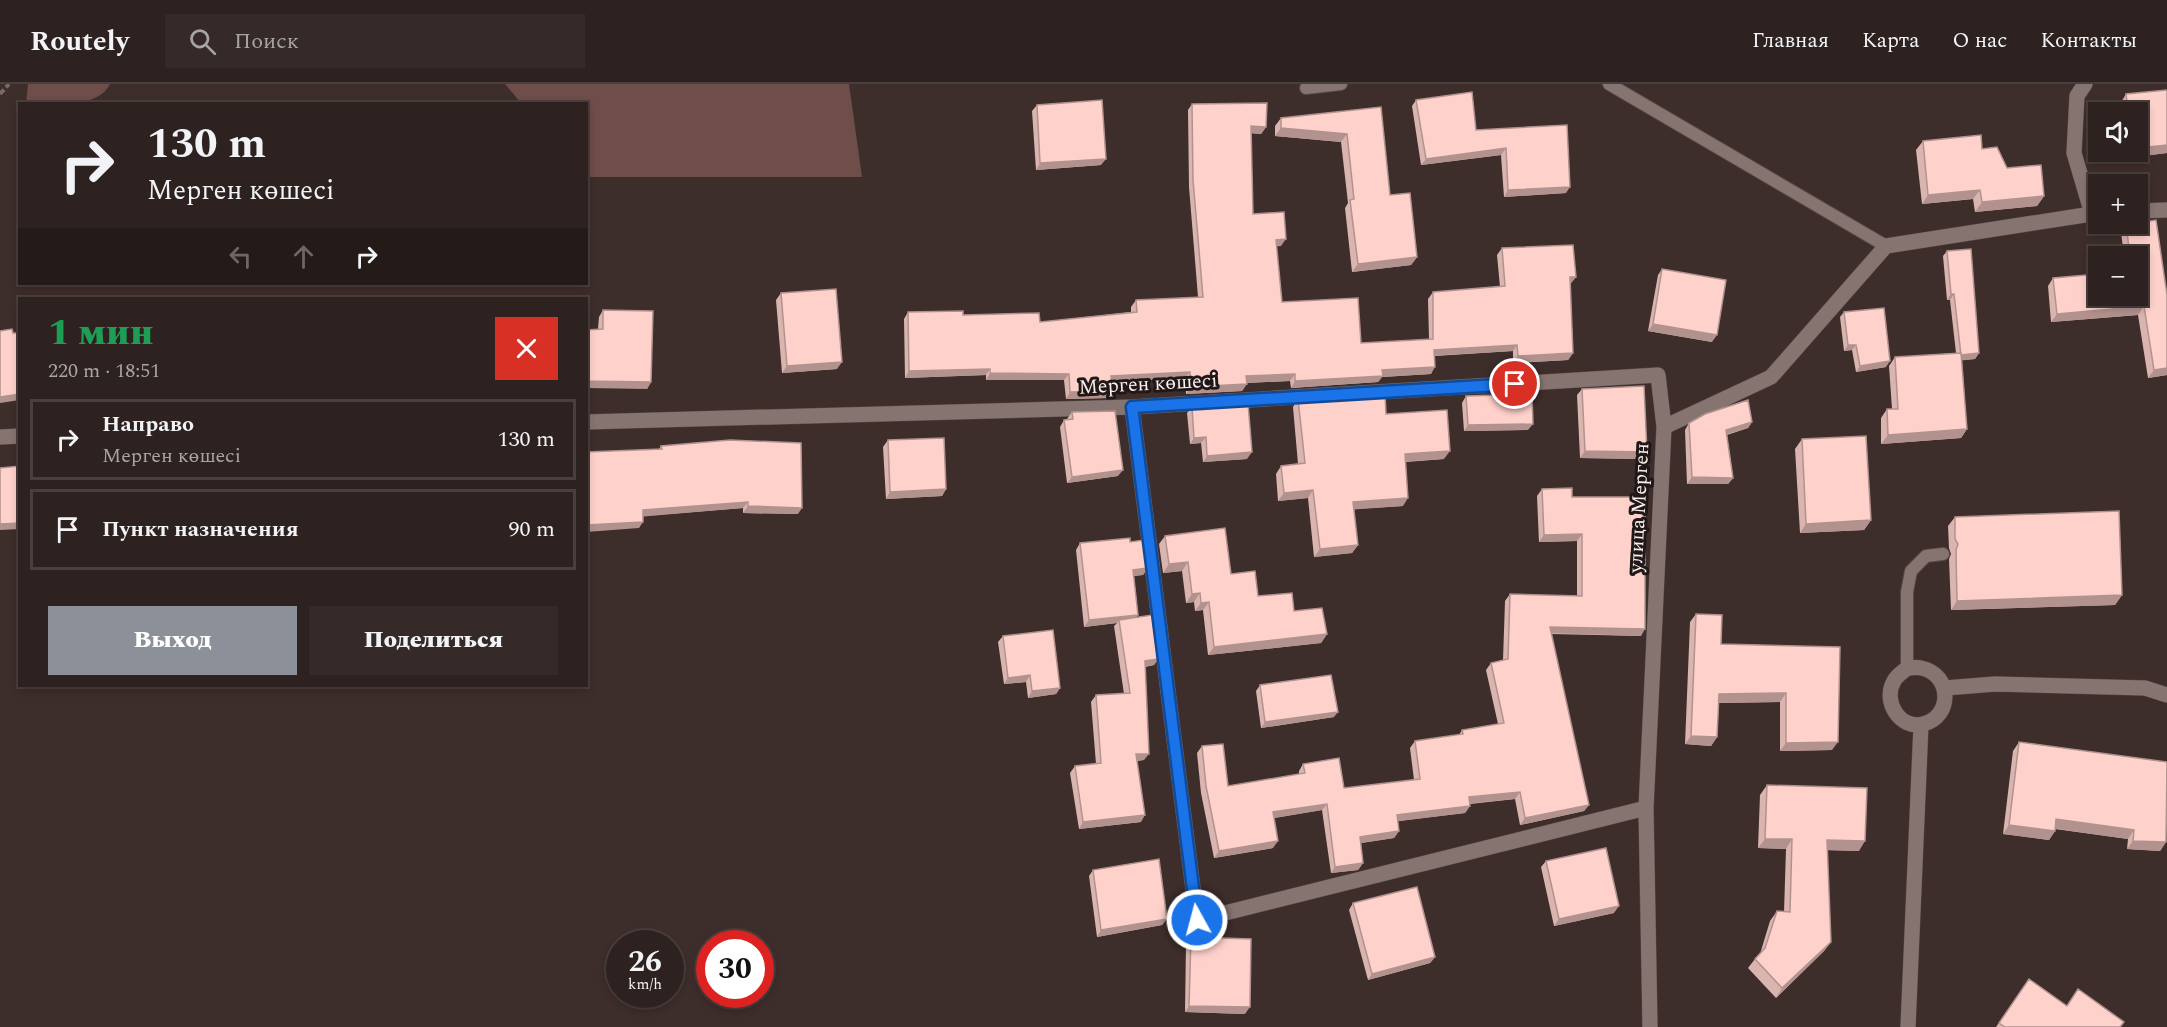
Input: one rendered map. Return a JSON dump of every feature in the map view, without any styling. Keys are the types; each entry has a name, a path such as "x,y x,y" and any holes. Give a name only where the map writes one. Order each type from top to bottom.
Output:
{"street":[{"path":"2085,84 2077,96 2074,153 2088,194"},
{"path":"2148,211 2167,210"},
{"path":"1886,246 2088,215"},
{"name":"улица Мерген","path":"1650,1027 1646,808 1664,427 1771,377 1886,246"},
{"name":"Мерген көшесі","path":"588,422 1132,407 1658,375 1664,427"},
{"path":"1132,407 1197,920 1646,808"},
{"path":"0,437 18,436"},
{"path":"1907,668 1922,668 1936,675 1945,688 1945,705 1936,718 1921,725 1906,722 1893,712 1889,696 1894,681 1907,668"},
{"path":"1945,688 1995,684 2145,688 2167,695"},
{"path":"1908,1027 1921,725"}],"lane":[{"path":"1306,88 1341,84"},
{"path":"1609,84 1886,246"},
{"path":"1907,668 1907,592 1911,572 1926,556 1943,554"}],"path":[{"path":"0,94 6,86"}],"shaded area":[{"path":"28,84 110,84 104,92 84,102 26,102"},
{"path":"505,84 849,84 862,177 588,177 588,102 520,102"}],"building":[{"path":"2167,90 2167,145 2148,147 2148,102 2127,102 2126,94"},
{"path":"1472,92 1476,130 1567,125 1570,187 1508,190 1506,148 1426,159 1416,100"},
{"path":"1102,100 1106,159 1040,163 1037,105"},
{"path":"1267,103 1266,127 1251,126 1253,214 1284,212 1286,239 1276,240 1282,302 1358,298 1361,343 1433,339 1433,292 1505,286 1502,248 1573,245 1576,277 1570,277 1573,353 1518,356 1517,345 1434,350 1435,367 1382,370 1383,376 1295,381 1295,374 1246,376 1247,384 1191,387 1190,372 1111,376 1113,391 1070,392 1069,374 990,373 990,369 909,371 908,312 963,311 963,315 1039,313 1040,322 1137,312 1136,300 1203,297 1193,180 1192,104"},
{"path":"1381,107 1390,195 1410,193 1417,257 1358,264 1350,200 1354,199 1347,134 1281,128 1281,118"},
{"path":"1981,135 1982,149 1997,147 2007,168 2041,165 2044,196 1982,202 1980,190 1928,195 1923,141"},
{"path":"2156,220 2167,295 2167,368 2154,370 2144,306 2148,306 2148,246 2129,246 2127,234 2148,234 2148,221"},
{"path":"1971,249 1979,353 1961,355 1947,251"},
{"path":"1662,269 1726,280 1717,335 1653,324"},
{"path":"2088,275 2088,306 2144,306 2057,314 2053,278"},
{"path":"836,289 842,362 787,366 781,293"},
{"path":"1884,308 1890,361 1860,366 1856,345 1848,345 1844,312"},
{"path":"603,310 653,311 651,382 588,381 588,330 603,329"},
{"path":"12,329 13,333 18,333 18,394 0,397 0,331"},
{"path":"1961,353 1967,429 1888,435 1887,409 1898,409 1895,357"},
{"path":"1644,386 1647,452 1585,451 1582,389"},
{"path":"1385,394 1386,414 1447,410 1450,451 1405,454 1408,498 1353,502 1358,545 1320,549 1313,490 1284,493 1281,466 1305,463 1298,399"},
{"path":"1532,394 1533,424 1468,425 1466,396"},
{"path":"1748,400 1752,422 1726,430 1733,478 1692,477 1689,423 1705,414"},
{"path":"1248,403 1252,452 1207,456 1206,437 1194,438 1192,407"},
{"path":"1115,411 1123,470 1072,477 1064,420 1073,419 1072,412"},
{"path":"1866,436 1871,520 1806,524 1802,439"},
{"path":"944,438 946,489 890,492 888,440"},
{"path":"730,440 801,443 802,508 748,506 748,502 643,510 643,522 588,525 588,452 662,449 661,446"},
{"path":"18,466 18,523 0,524 0,468"},
{"path":"1572,488 1572,497 1645,497 1645,629 1550,627 1589,805 1525,818 1520,792 1469,797 1470,806 1397,815 1399,831 1360,837 1363,863 1335,867 1327,804 1273,812 1278,841 1219,851 1206,786 1202,746 1223,744 1228,786 1305,773 1303,764 1339,758 1344,788 1420,779 1415,741 1463,734 1462,730 1504,723 1491,663 1508,659 1510,594 1582,596 1582,534 1544,535 1542,489"},
{"path":"2119,511 2122,595 1957,601 1956,550 1958,544 1955,539 1955,517"},
{"path":"1225,528 1231,574 1255,571 1258,596 1292,593 1294,611 1322,608 1327,634 1214,647 1209,602 1201,603 1200,593 1192,594 1188,562 1169,564 1165,536"},
{"path":"1130,538 1130,542 1144,540 1148,568 1133,570 1138,615 1089,620 1080,543"},
{"path":"1696,614 1722,615 1721,644 1840,647 1838,742 1786,743 1786,693 1719,694 1717,737 1691,736"},
{"path":"1152,615 1158,659 1145,661 1149,754 1136,754 1145,815 1083,822 1075,766 1101,763 1096,695 1130,693 1119,620"},
{"path":"1053,630 1060,688 1032,691 1030,675 1008,678 1003,636"},
{"path":"1331,675 1338,712 1265,722 1260,685"},
{"path":"2019,742 2167,762 2166,842 2133,841 2134,830 2056,819 2055,831 2009,825"},
{"path":"1767,785 1867,788 1865,841 1827,840 1831,942 1782,988 1755,959 1765,948 1777,911 1790,912 1792,839 1765,839"},
{"path":"1606,848 1619,906 1559,919 1546,861"},
{"path":"1159,859 1167,919 1101,930 1093,870"},
{"path":"1417,887 1435,957 1372,974 1353,903"},
{"path":"1191,937 1251,939 1250,1007 1189,1006"},
{"path":"2029,979 2067,1006 2078,989 2124,1022 2120,1027 2005,1027 1999,1023"}],"route":[{"path":"1197,920 1132,407 1515,384"}]}
